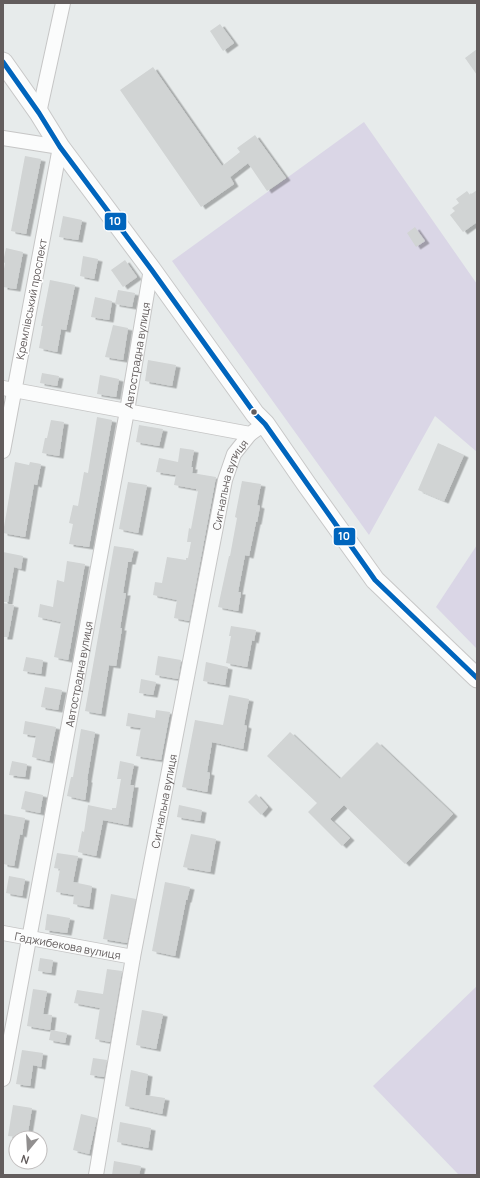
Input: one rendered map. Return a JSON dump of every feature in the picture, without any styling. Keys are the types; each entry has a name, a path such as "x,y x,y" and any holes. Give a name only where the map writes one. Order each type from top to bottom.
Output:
{"street":[{"path":"39,113 63,3"},
{"path":"3,62 39,113 60,147 151,269 255,414 265,424 375,580 477,678"},
{"path":"3,138 60,147"},
{"name":"Кремлівський проспект","path":"3,451 9,389 60,147"},
{"name":"Автострадна вулиця","path":"3,1079 127,411 151,269"},
{"path":"9,389 250,434"},
{"name":"Сигнальна вулиця","path":"96,1175 133,957 225,480 234,454 250,434 265,424"},
{"name":"Гаджибекова вулиця","path":"3,933 133,957"}],"shaded area":[{"path":"364,122 477,284 477,452 435,416 369,535 172,261"},
{"path":"477,545 477,649 436,607"},
{"path":"477,986 477,1175 459,1175 373,1086"}],"building":[{"path":"220,24 234,43 223,51 210,31"},
{"path":"477,49 477,75 465,58"},
{"path":"153,67 222,166 240,152 237,148 255,135 286,178 267,191 248,163 230,177 234,184 201,207 120,90"},
{"path":"25,156 41,159 26,234 11,231"},
{"path":"477,190 477,222 463,232 450,215 455,211 452,208 459,203 456,199 467,191 470,195"},
{"path":"63,216 82,220 78,240 59,237"},
{"path":"415,227 425,241 416,247 407,233"},
{"path":"6,248 23,252 16,289 3,287 5,263 3,262"},
{"path":"83,256 98,259 94,279 80,276"},
{"path":"125,260 137,277 123,287 111,270"},
{"path":"50,280 75,285 66,330 61,329 57,352 39,348 43,326 41,326"},
{"path":"118,290 135,293 132,307 115,304"},
{"path":"95,297 112,301 109,320 91,317"},
{"path":"113,325 128,328 123,360 105,357"},
{"path":"148,360 176,365 172,386 145,381"},
{"path":"42,373 59,376 57,386 40,383"},
{"path":"100,375 119,379 116,397 97,394"},
{"path":"97,417 112,420 89,547 69,544 73,524 69,523 73,505 78,506 84,472 88,473"},
{"path":"51,420 64,422 59,456 42,453"},
{"path":"139,425 163,429 159,446 136,442"},
{"path":"438,443 464,455 444,501 418,490"},
{"path":"180,448 194,450 191,467 193,467 192,473 216,477 189,621 174,618 177,600 153,595 155,582 162,583 167,557 186,560 186,558 188,558 191,542 187,542 198,491 196,491 196,489 174,485 176,475 156,472 159,458 178,462"},
{"path":"15,462 29,465 30,462 41,464 37,485 34,484 25,537 3,533"},
{"path":"242,481 261,484 257,505 260,506 257,522 249,556 245,555 238,592 241,592 238,611 218,607 230,556 237,518 235,517"},
{"path":"128,482 147,485 138,533 119,529"},
{"path":"114,546 134,549 131,562 128,562 123,593 126,593 116,666 109,665 101,714 85,711"},
{"path":"3,552 23,556 21,569 14,567 8,602 3,602"},
{"path":"67,561 85,564 68,660 54,657 61,622 38,617 40,604 53,607 57,580 64,582"},
{"path":"3,603 14,605 8,637 3,637"},
{"path":"231,626 256,630 254,641 252,640 247,667 226,663 231,636 229,636"},
{"path":"158,656 181,660 178,679 155,675"},
{"path":"26,657 43,660 41,674 23,671"},
{"path":"206,662 228,667 225,685 203,681"},
{"path":"141,679 156,682 153,695 139,693"},
{"path":"45,687 62,690 58,710 41,707"},
{"path":"229,695 249,699 244,725 247,726 243,749 212,742 207,772 210,773 207,792 182,787 195,720 223,725"},
{"path":"156,710 170,712 161,760 136,756 141,728 126,726 128,713 155,718"},
{"path":"25,721 56,727 49,761 32,757 36,736 23,734"},
{"path":"81,729 95,732 85,800 67,796 71,777 73,777"},
{"path":"290,732 340,779 377,742 453,814 405,864 344,805 330,819 350,838 342,846 308,812 317,803 267,756"},
{"path":"12,761 27,764 25,777 9,775"},
{"path":"120,761 134,764 130,785 134,785 128,825 103,820 96,856 78,852 82,831 84,832 88,805 112,810 112,808 116,808 121,779 117,779"},
{"path":"25,791 43,795 40,813 21,809"},
{"path":"256,794 268,807 261,815 248,802"},
{"path":"179,805 202,810 200,821 177,817"},
{"path":"3,814 25,818 22,835 20,834 14,866 3,864"},
{"path":"191,834 216,839 210,872 183,867"},
{"path":"57,853 78,856 73,882 92,886 89,907 73,904 74,895 56,892 60,869 54,868"},
{"path":"9,876 25,879 22,896 6,893"},
{"path":"165,882 190,887 175,956 152,951"},
{"path":"111,894 136,899 127,943 103,939"},
{"path":"47,914 70,918 67,933 45,930"},
{"path":"40,958 53,960 51,973 38,971"},
{"path":"107,969 122,971 110,1042 95,1039 100,1008 74,1003 77,990 103,994"},
{"path":"33,989 47,991 43,1014 52,1015 50,1030 27,1026"},
{"path":"142,1010 163,1014 156,1049 136,1045"},
{"path":"51,1030 67,1033 65,1043 49,1040"},
{"path":"22,1050 43,1053 41,1067 33,1065 30,1086 16,1084"},
{"path":"93,1058 107,1060 104,1077 90,1075"},
{"path":"131,1070 148,1074 145,1095 165,1098 162,1114 125,1106"},
{"path":"13,1105 32,1108 28,1130 9,1130"},
{"path":"81,1114 97,1118 89,1154 73,1150"},
{"path":"120,1122 151,1128 148,1148 117,1142"},
{"path":"114,1161 141,1166 139,1175 112,1175"}],"transit line":[{"name":"10","path":"3,62 39,113 60,147 151,269 255,414 265,424 375,580 477,678"}]}
